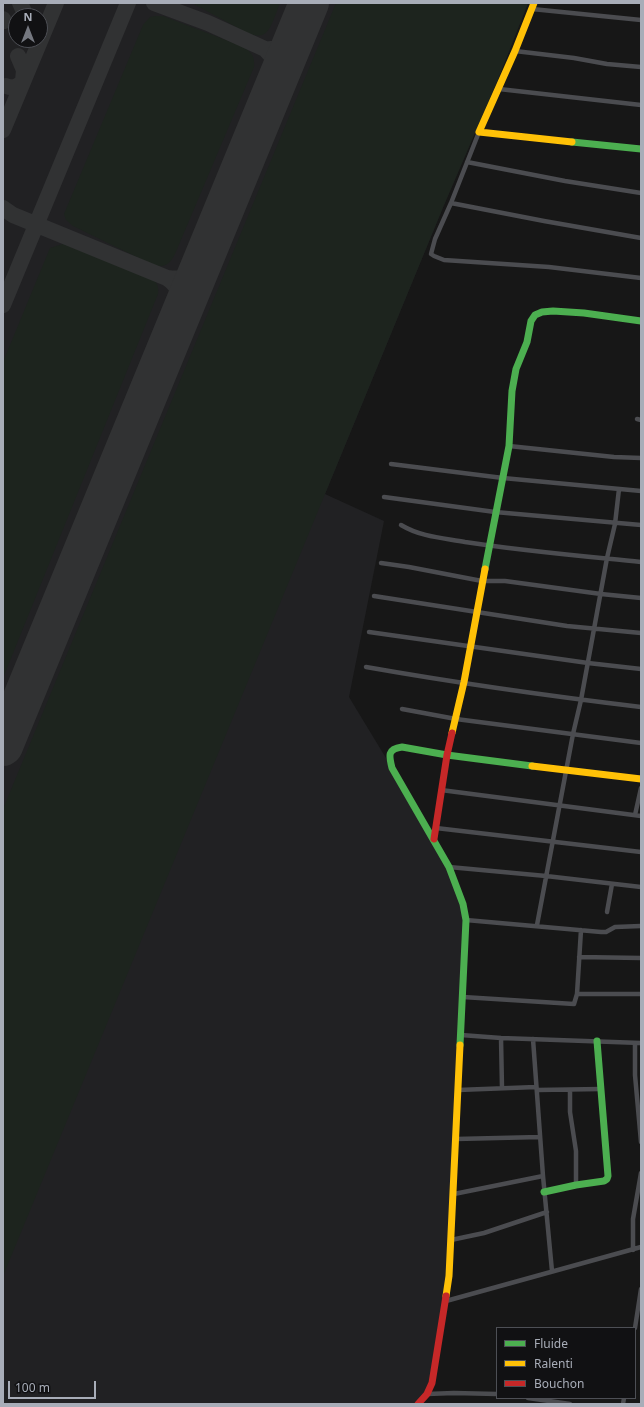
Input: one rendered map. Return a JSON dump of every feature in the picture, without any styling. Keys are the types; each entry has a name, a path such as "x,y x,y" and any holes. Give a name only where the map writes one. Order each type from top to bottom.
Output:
{"street":[{"path":"641,20 533,6 479,132 452,203 435,239 431,254 444,260 549,268 641,278"},
{"path":"515,51 641,67"},
{"path":"498,89 641,105"},
{"path":"479,132 641,149"},
{"path":"467,162 565,181 641,193"},
{"path":"452,203 641,238"},
{"path":"434,839 447,755 464,682 495,512 509,446 512,391 516,369 527,342 531,321 535,315 542,312 553,311 584,313 641,321"},
{"path":"509,446 614,457 641,458"},
{"path":"391,464 502,478 641,491"},
{"path":"537,925 573,734 595,629 607,558 615,524 619,489"},
{"path":"384,497 495,512 615,524 641,525"},
{"path":"401,525 412,531 425,535 490,546 641,562"},
{"path":"381,563 482,581 505,581 641,598"},
{"path":"374,596 567,626 641,633"},
{"path":"369,632 641,669"},
{"path":"366,667 581,700 641,707"},
{"path":"402,709 456,719 641,743"},
{"path":"418,1404 427,1394 432,1383 446,1301 454,1194 466,920 463,904 449,867 392,768 389,756 391,751 395,748 402,747 447,755 641,779"},
{"path":"635,815 641,788"},
{"path":"441,790 641,816"},
{"path":"436,828 641,852"},
{"path":"449,867 641,887"},
{"path":"607,912 612,884"},
{"path":"466,920 606,932 615,927 641,926"},
{"path":"463,997 574,1004 576,1002 577,994 581,930"},
{"path":"579,957 641,958"},
{"path":"577,994 641,994"},
{"path":"461,1035 501,1038 641,1043"},
{"path":"501,1038 502,1088"},
{"path":"533,1039 544,1192 552,1271"},
{"path":"544,1192 604,1181 607,1179 598,1041"},
{"path":"635,1043 635,1075 641,1140"},
{"path":"635,1075 641,1075"},
{"path":"458,1090 502,1088 570,1090 601,1089"},
{"path":"570,1090 570,1112 575,1145 576,1185"},
{"path":"456,1139 540,1136"},
{"path":"633,1250 633,1219 641,1173"},
{"path":"454,1194 543,1176"},
{"path":"451,1240 484,1233 547,1212"},
{"path":"446,1301 641,1247"},
{"path":"635,1327 641,1289"},
{"path":"427,1394 496,1394"},
{"path":"535,1399 570,1404"}],"shaded area":[{"path":"3,3 528,3 498,79 444,205 325,494 384,521 349,697 434,839 466,914 451,1240 432,1383 418,1404 3,1404"},
{"path":"192,3 280,3 269,29 267,32 259,36 249,34"},
{"path":"336,3 528,3 498,79 444,205 3,1276 3,809"},
{"path":"163,16 244,47 249,51 254,60 254,67 175,254 169,263 161,266 153,265 73,226 66,220 64,214 143,25 150,17"},
{"path":"63,244 149,276 154,280 158,288 158,294 3,678 3,362 50,248"}],"taxiway":[{"path":"20,3 22,8"},
{"path":"3,130 56,3"},
{"path":"3,305 128,3"},
{"path":"154,3 208,23 265,49 273,58 277,67 278,80"},
{"path":"265,49 281,47 295,39"},
{"path":"6,86 15,87 23,81 24,70 18,56"},
{"path":"3,208 13,215 167,278 177,288 183,309"},
{"path":"167,278 178,279 186,277 193,273 201,265"},
{"path":"3,742 6,738"}],"runway":[{"path":"3,746 309,3"}],"traffic: fast":[{"path":"572,142 641,149"},
{"path":"485,569 509,446 512,391 516,369 527,342 531,321 535,315 542,312 553,311 584,313 641,321"},
{"path":"460,1045 466,920 463,904 449,867 392,768 390,754 394,749 402,747 447,755 532,766"},
{"path":"544,1192 604,1181 607,1179 608,1176 597,1041"}],"traffic: slow":[{"path":"534,3 515,51 479,132 572,142"},
{"path":"452,733 464,682 485,569"},
{"path":"532,766 641,779"},
{"path":"446,1296 449,1276 460,1045"}],"traffic: jam":[{"path":"434,839 447,755 452,733"},
{"path":"418,1404 427,1394 432,1383 446,1296"}]}
